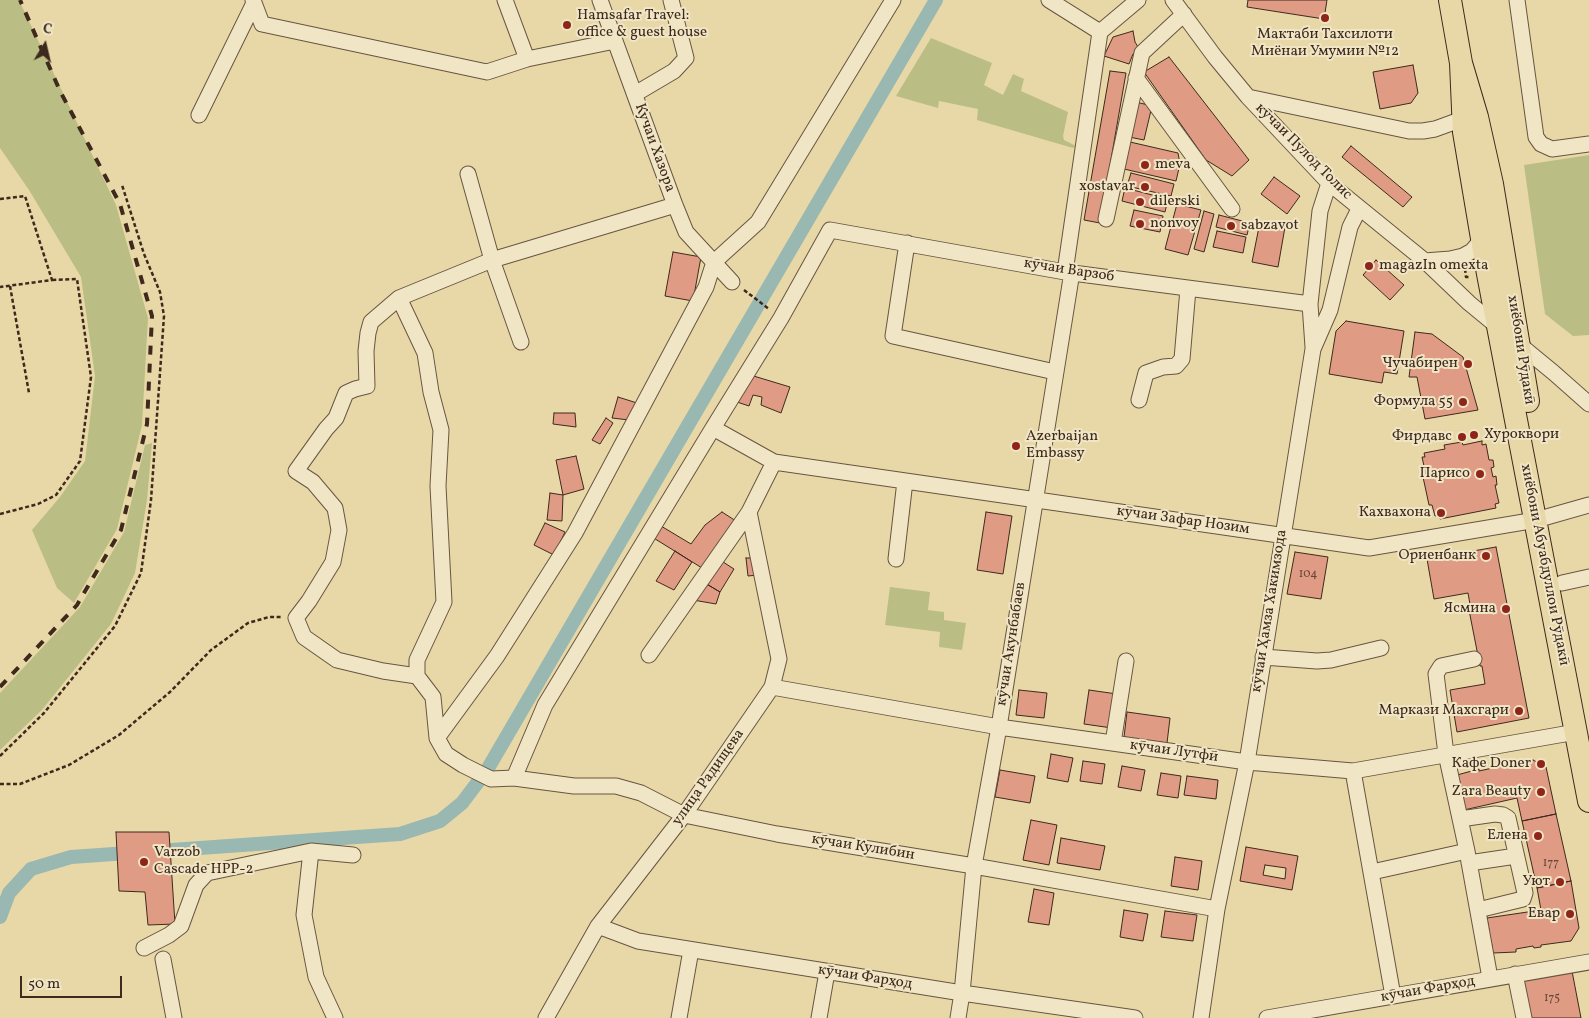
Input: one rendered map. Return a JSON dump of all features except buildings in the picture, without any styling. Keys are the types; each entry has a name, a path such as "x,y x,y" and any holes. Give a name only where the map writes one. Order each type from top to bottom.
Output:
{"highway":[{"name":"хиёбони Абуабдуллои Рӯдакӣ","path":"1450,0 1470,118 1482,239 1497,326 1542,518 1583,732 1589,801"},
{"name":"хиёбони Рӯдакӣ","path":"1470,118 1500,232 1518,342 1542,518 1562,583 1583,732"}],"street":[{"path":"505,0 528,59"},
{"name":"Кучаи Хазора","path":"600,0 686,232 732,282"},
{"path":"634,94 674,71 686,58 671,0"},
{"path":"437,738 497,656 575,533 706,287 714,262 758,222 892,0"},
{"path":"1049,0 1100,32 1138,0"},
{"name":"кӯчаи Пулод Толис","path":"1173,0 1215,57 1248,97 1329,183 1425,261 1470,303 1589,404"},
{"path":"1517,0 1536,138 1541,144 1552,149 1589,144"},
{"path":"254,2 262,24 488,72 528,59 615,41"},
{"path":"199,116 254,2"},
{"path":"1106,220 1142,53 1184,14"},
{"name":"кӯчаи Акунбабаев","path":"958,1018 974,866 999,727 1055,372 1100,32"},
{"path":"1136,78 1232,209"},
{"path":"1248,97 1409,131 1435,129 1470,118"},
{"path":"468,174 492,260 521,342"},
{"path":"1313,349 1310,304 1320,211 1329,183"},
{"path":"417,676 383,671 336,660 304,638 296,618 333,562 339,530 335,508 313,482 296,471 336,418 346,393 367,386 366,351 371,322 399,298 492,260 675,205"},
{"name":"кӯчаи Ҳамза Хакимзода","path":"1201,1018 1217,909 1247,762 1313,349 1330,310 1350,227 1359,209"},
{"name":"кӯчаи Варзоб","path":"782,318 830,230 1069,272 1310,304"},
{"path":"1425,261 1463,256 1472,251 1482,239"},
{"path":"907,243 893,336 1055,372"},
{"path":"1139,400 1146,373 1163,367 1176,366 1182,359 1188,289"},
{"path":"399,298 425,353 431,392 441,430 438,486 444,602 417,660 417,676 433,697 437,738"},
{"path":"514,778 545,705 782,318"},
{"path":"649,656 749,512 774,462 713,428"},
{"name":"кӯчаи Зафар Нозим","path":"774,462 1369,548 1542,518 1589,505"},
{"path":"896,559 905,481"},
{"name":"улица Радищева","path":"546,1018 598,926 684,815 772,687 779,659 749,512"},
{"path":"1562,583 1589,577"},
{"path":"1263,657 1317,661 1331,660 1381,648"},
{"path":"1474,659 1442,666 1436,674 1446,754 1468,857 1490,978"},
{"path":"1113,743 1126,661"},
{"name":"кӯчаи Лутфӣ","path":"772,687 999,727 1247,762 1353,771 1583,732"},
{"name":"кӯчаи Кулибин","path":"437,738 446,754 463,765 492,779 514,778 574,786 616,786 641,793 684,815 777,834 974,866 1217,909"},
{"path":"1353,771 1393,996"},
{"path":"1460,819 1495,814 1508,818 1525,893 1523,899 1478,910"},
{"path":"311,851 304,915 316,977 335,1018"},
{"path":"144,948 169,935 181,926 196,885 207,873 311,851 353,855"},
{"path":"1372,872 1468,857 1516,856"},
{"name":"кӯчаи Фарҳод","path":"598,926 638,941 962,993 1135,1018"},
{"path":"679,1018 691,950"},
{"path":"163,959 174,1018"},
{"name":"кӯчаи Фарҳод","path":"1267,1018 1589,962"},
{"path":"819,1018 827,972"},
{"path":"1515,974 1524,1018"}],"path":[{"path":"0,756 44,713 114,626 141,574 151,500 164,316 160,292 144,254 122,185"},
{"path":"0,199 25,196 52,280"},
{"path":"1464,264 1466,277 1476,275"},
{"path":"0,287 52,280 77,279 91,377 80,461 56,495 38,504 0,514"},
{"path":"732,282 782,318"},
{"path":"10,286 29,393"},
{"path":"0,784 20,784 69,765 119,734 170,692 211,650 248,623 269,617 296,618"}],"green space":[{"path":"0,0 19,0 116,205 148,318 142,425 117,529 74,603 57,588 32,530 60,497 85,461 95,376 81,277 29,190 0,148"},
{"path":"931,38 992,63 984,85 1003,95 1013,74 1024,79 1021,91 1068,112 1063,136 1064,140 1076,146 1073,148 977,120 978,109 939,101 938,108 896,96"},
{"path":"1589,155 1589,335 1573,336 1545,314 1524,165"},
{"path":"152,443 147,500 135,573 111,624 42,710 0,750 0,693 80,607 124,532 145,445"},
{"path":"890,587 930,592 928,610 944,612 944,620 966,623 962,650 939,647 940,632 885,625"}],"waterway":[{"path":"0,917 9,893 31,869 71,857 400,834 440,821 462,803 487,770 936,0"}],"railway":[{"path":"0,687 77,605 121,530 147,424 152,316 120,204 60,91 20,0"}],"place":[{"name":"Мактаби Тахсилоти Миёнаи Умумии №12","path":"1325,18"},
{"name":"Hamsafar Travel: office & guest house","path":"567,25"},
{"name":"meva","path":"1145,165"},
{"name":"xostavar","path":"1145,187"},
{"name":"dilerski","path":"1140,202"},
{"name":"nonvoy","path":"1140,224"},
{"name":"sabzavot","path":"1231,226"},
{"name":"magazIn omexta","path":"1369,266"},
{"name":"Чучабирен","path":"1468,364"},
{"name":"Формула 55","path":"1463,402"},
{"name":"Хуроквори","path":"1474,435"},
{"name":"Фирдавс","path":"1462,437"},
{"name":"Azerbaijan Embassy","path":"1016,446"},
{"name":"Парисо","path":"1480,474"},
{"name":"Кахвахона","path":"1441,513"},
{"name":"Ориенбанк","path":"1486,556"},
{"name":"Ясмина","path":"1506,609"},
{"name":"Маркази Махсгари","path":"1519,711"},
{"name":"Кафе Doner","path":"1541,764"},
{"name":"Zara Beauty","path":"1541,792"},
{"name":"Елена","path":"1538,836"},
{"name":"Varzob Cascade HPP-2","path":"144,862"},
{"name":"Уют","path":"1560,882"},
{"name":"Евар","path":"1570,914"}]}
